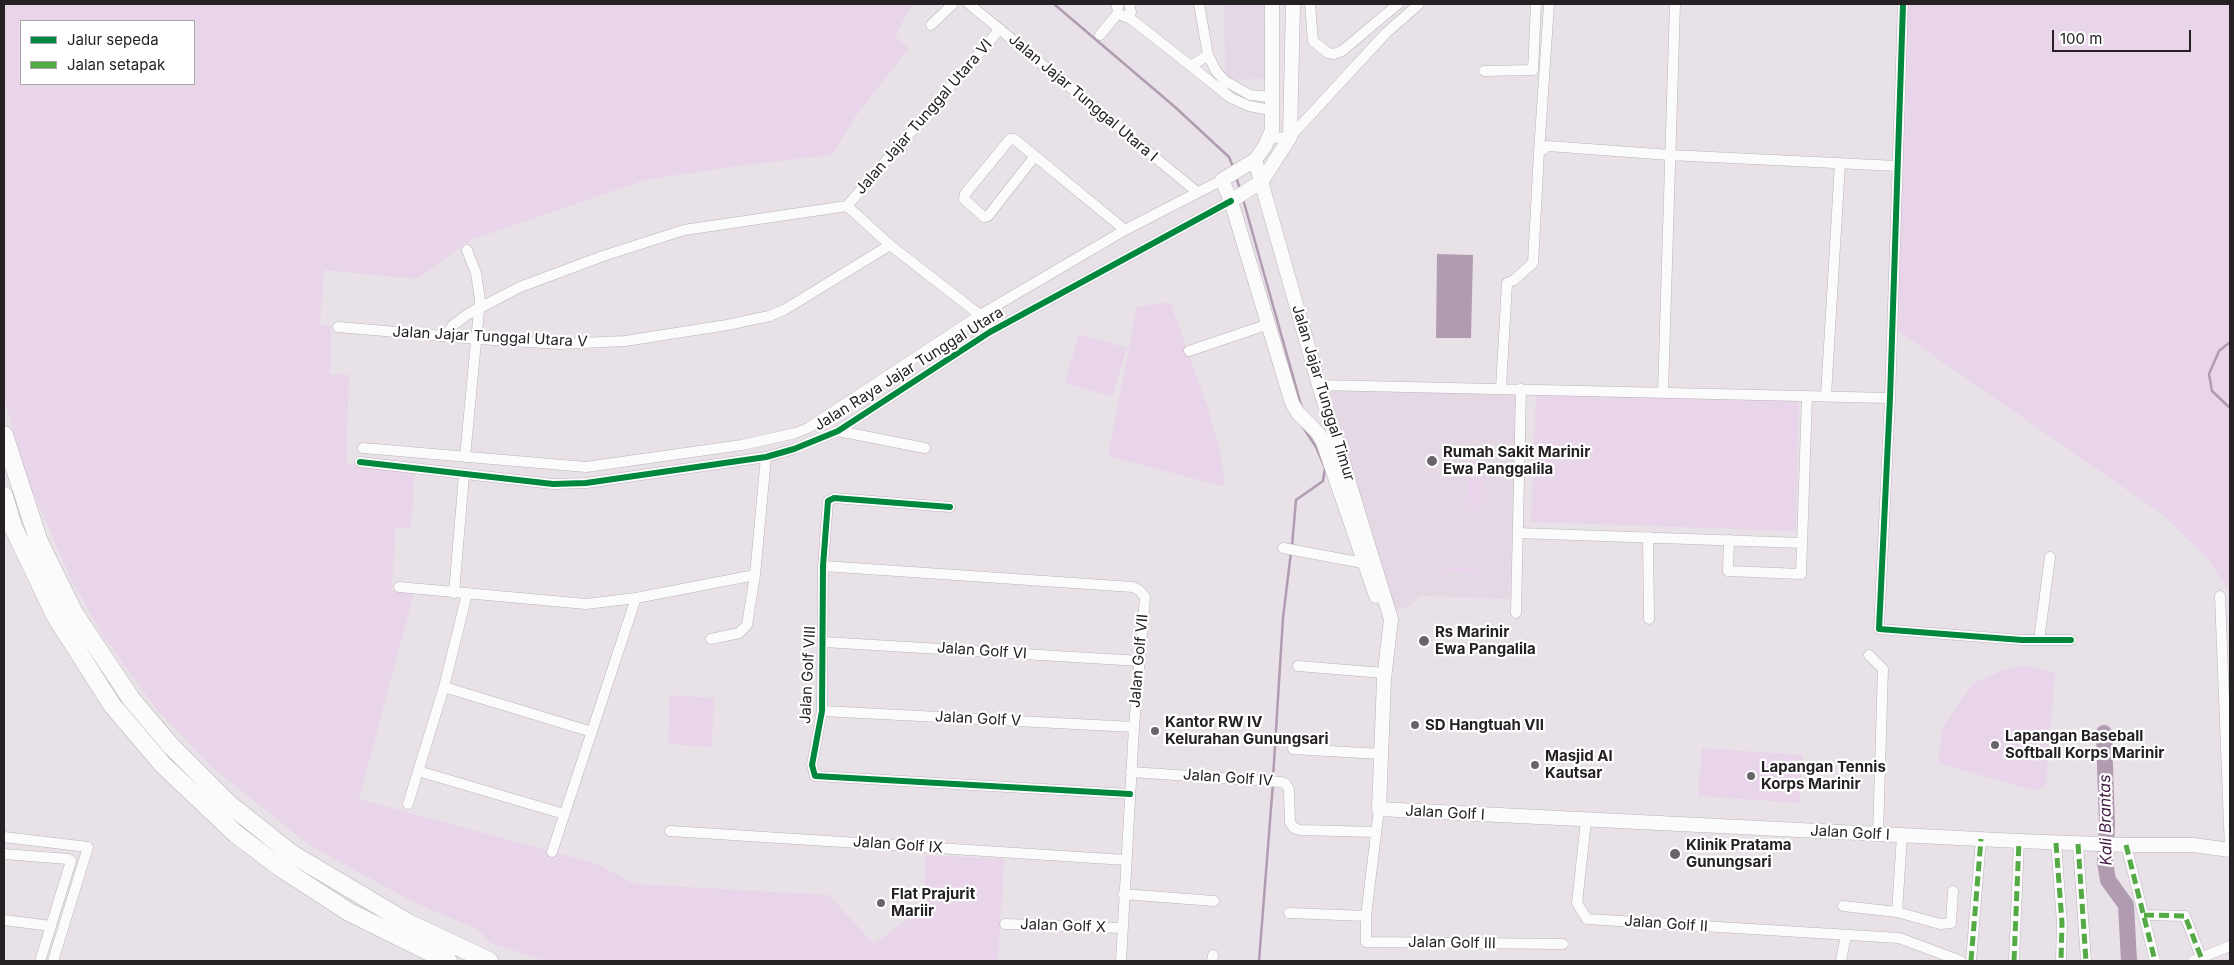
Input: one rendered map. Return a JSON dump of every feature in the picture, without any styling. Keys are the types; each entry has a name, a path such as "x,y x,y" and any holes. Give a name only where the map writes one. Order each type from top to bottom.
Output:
{"highway":[{"path":"4,435 39,542 74,613 132,700 171,746 228,804 292,854 408,923 489,961"},
{"path":"4,496 13,527 56,617 112,705 163,766 236,834 281,868 349,912 448,961"}],"main road":[{"path":"1253,162 1270,138 1272,130 1272,4"},
{"path":"1260,182 1290,137 1293,4"},
{"name":"Jalan Jajar Tunggal Timur","path":"1253,162 1319,385 1368,562"},
{"name":"Jalan Raya Jajar Tunggal Utara","path":"1225,179 1253,162"},
{"name":"Jalan Jajar Tunggal Timur","path":"1225,179 1233,200 1292,404 1298,414 1309,424 1323,442 1391,619 1384,673 1379,810"},
{"name":"Jalan Raya Jajar Tunggal Utara","path":"1233,200 1260,182"},
{"name":"Jalan Golf I","path":"1379,810 2078,844 2193,845 2230,850"}],"street":[{"path":"931,25 953,4"},
{"name":"Jalan Jajar Tunggal Utara I","path":"969,4 1197,192"},
{"path":"1100,35 1122,11 1132,9 1129,4"},
{"path":"1199,4 1208,55 1216,72 1224,81 1271,104"},
{"path":"1310,4 1313,41 1328,53 1338,53 1398,4"},
{"path":"1270,138 1290,137 1386,33 1419,4"},
{"path":"1484,71 1533,70 1536,4"},
{"path":"1501,388 1507,283 1514,280 1533,263 1549,4"},
{"path":"1663,392 1675,4"},
{"path":"1903,4 1890,398 1879,629 2039,640 2071,640"},
{"path":"1122,11 1230,98 1249,106 1271,104"},
{"name":"Jalan Jajar Tunggal Utara VI","path":"847,206 1000,29"},
{"path":"1191,66 1208,55"},
{"path":"1035,156 988,216 984,217 964,199 965,194 1010,140 1014,139 1035,156 1125,230"},
{"path":"1539,152 1548,146 1670,155 1897,166"},
{"path":"1826,396 1840,163"},
{"name":"Jalan Raya Jajar Tunggal Utara","path":"363,448 586,467 742,445 796,433 808,428 980,315 1125,230 1225,179"},
{"name":"Jalan Raya Jajar Tunggal Utara","path":"360,462 553,484 586,483 766,457 794,450 838,431 990,332 1233,200"},
{"path":"446,336 452,326 468,314 520,288 603,256 684,230 847,206 890,245 980,315 990,332"},
{"name":"Jalan Jajar Tunggal Utara V","path":"338,327 478,340 588,344 625,341 727,325 769,316 784,310 890,245"},
{"path":"465,457 480,308 476,273 467,250"},
{"path":"1189,350 1269,324"},
{"path":"1319,385 1890,398"},
{"path":"1516,613 1521,389"},
{"path":"1729,540 1728,571 1801,574 1807,396"},
{"path":"838,431 925,448"},
{"path":"711,639 733,635 744,629 748,619 755,575 766,457"},
{"path":"586,467 586,483"},
{"path":"454,593 464,475"},
{"name":"Jalan Golf VIII","path":"950,507 830,499 828,501 823,566 824,642 822,711 812,765 813,774 818,778 1130,794"},
{"path":"1518,533 1802,542"},
{"path":"1648,537 1649,618"},
{"path":"1282,548 1368,562"},
{"path":"2039,640 2050,558"},
{"name":"Jalan Golf VII","path":"823,566 1133,587 1139,590 1145,597 1134,727 1120,961"},
{"path":"399,587 586,604 636,598 755,575"},
{"path":"408,804 444,687 466,594"},
{"path":"2220,596 2230,850"},
{"path":"552,852 636,598"},
{"name":"Jalan Golf VI","path":"824,642 1140,661"},
{"path":"1869,655 1883,669 1878,834"},
{"path":"1298,666 1384,673"},
{"path":"444,687 592,732"},
{"name":"Jalan Golf V","path":"822,711 1134,727"},
{"path":"1293,749 1381,754"},
{"path":"418,771 564,814"},
{"name":"Jalan Golf IV","path":"1131,772 1281,782 1286,784 1289,790 1290,822 1294,828 1300,830 1375,832"},
{"name":"Jalan Golf III","path":"1379,810 1366,916 1366,942 1564,944"},
{"name":"Jalan Golf II","path":"1586,820 1577,903 1587,919 1899,938 1961,961"},
{"name":"Jalan Golf IX","path":"670,831 1126,860"},
{"path":"1897,912 1902,836"},
{"path":"4,837 88,846 53,961"},
{"path":"1971,961 1981,839"},
{"path":"2014,961 2019,841"},
{"path":"2056,843 2062,923 2061,961"},
{"path":"2078,844 2086,961"},
{"path":"2126,845 2155,961"},
{"path":"4,854 68,859 71,861 40,961"},
{"path":"1843,906 1897,912 1940,924 1951,923 1953,891"},
{"path":"1124,894 1214,901"},
{"path":"1289,913 1366,916"},
{"path":"2144,915 2185,916 2197,959 2230,946"},
{"path":"4,920 51,926"},
{"name":"Jalan Golf X","path":"1004,924 1122,928"},
{"path":"1841,961 1846,935"}],"shaded area":[{"path":"4,4 912,4 895,37 909,48 855,117 832,155 738,166 645,180 471,240 417,279 324,270 320,325 331,326 330,374 349,375 346,464 415,469 411,528 395,528 392,591 414,593 359,799 597,864 635,884 829,895 874,944 924,907 926,855 1004,859 998,961 546,961 490,943 477,929 411,901 311,846 213,768 157,710 102,634 70,577 28,480 4,395"},
{"path":"1224,4 1264,4 1266,78 1233,81 1225,75"},
{"path":"1903,4 2230,4 2230,594 2209,560 2163,515 1892,327"},
{"path":"1437,254 1473,255 1471,338 1436,338"},
{"path":"1170,302 1208,408 1221,456 1225,487 1108,456 1137,307"},
{"path":"1079,334 1127,348 1112,397 1065,383"},
{"name":"Rumah Sakit Marinir Ewa Panggalila","path":"1325,385 1518,386 1510,599 1420,596 1410,606 1395,610"},
{"path":"1536,395 1799,399 1796,531 1531,522"},
{"path":"1469,460 1484,461 1481,510 1466,509"},
{"path":"1444,566 1480,569 1480,574 1443,571"},
{"name":"Lapangan Baseball Softball Korps Marinir","path":"2024,665 2055,673 2046,785 2035,791 1938,763 1943,727 1973,683 2004,670"},
{"path":"670,695 714,698 712,747 668,744"},
{"name":"Lapangan Tennis Korps Marinir","path":"1702,748 1803,755 1800,803 1698,796"},
{"path":"1397,960 1458,961 1336,961"}],"waterway":[{"path":"1054,4 1175,107 1229,157 1233,167"},
{"path":"1236,177 1240,189"},
{"path":"1243,199 1303,412"},
{"path":"2230,342 2219,351 2209,374 2212,391 2230,408"},
{"path":"1292,546 1296,500 1323,481 1325,468 1316,447 1299,421"},
{"path":"1273,778 1283,618 1291,552"},
{"name":"Kali Brantas","path":"2104,733 2107,826 2105,862 2108,880 2126,905 2129,961"},
{"path":"1259,961 1273,783"}],"marked path":[{"path":"1971,961 1981,839"},
{"path":"2014,961 2019,841"},
{"path":"2056,843 2062,923 2061,961"},
{"path":"2078,844 2086,961"},
{"path":"2126,845 2155,961"},
{"path":"2144,915 2185,916 2201,957"}],"cycle path":[{"path":"1903,4 1890,398 1879,629 2022,640 2071,640"},
{"path":"360,462 553,484 586,483 766,457 794,449 838,431 990,332 1231,201"},
{"path":"950,507 834,498 828,501 823,566 822,711 812,765 815,776 1130,794"}],"place":[{"name":"Rumah Sakit Marinir Ewa Panggalila","path":"1432,461"},
{"name":"Rs Marinir Ewa Pangalila","path":"1424,641"},
{"name":"SD Hangtuah VII","path":"1415,725"},
{"name":"Kantor RW IV Kelurahan Gunungsari","path":"1155,731"},
{"name":"Lapangan Baseball Softball Korps Marinir","path":"1995,745"},
{"name":"Masjid Al Kautsar","path":"1535,765"},
{"name":"Lapangan Tennis Korps Marinir","path":"1751,776"},
{"name":"Klinik Pratama Gunungsari","path":"1675,854"},
{"name":"Flat Prajurit Mariir","path":"881,903"}]}
